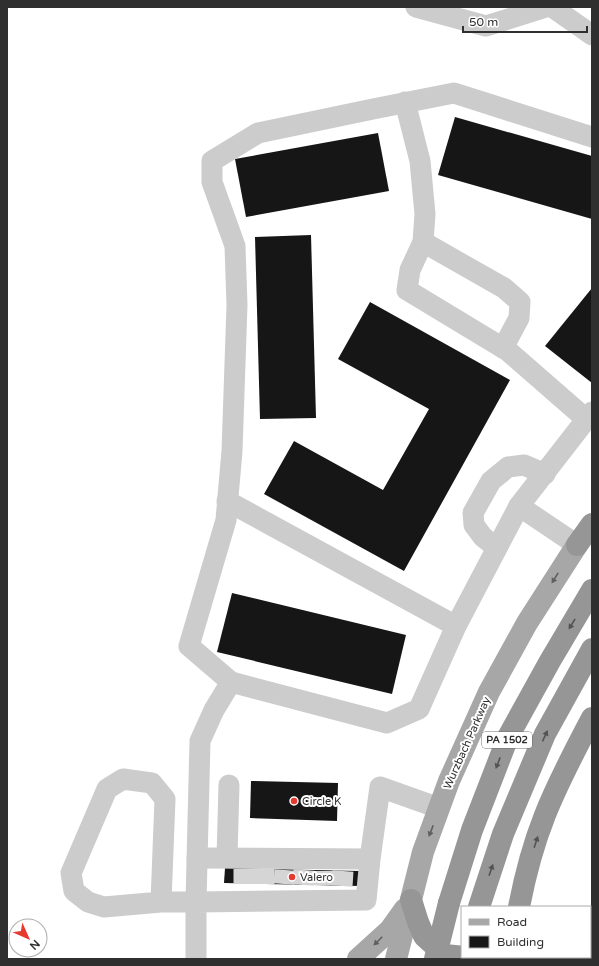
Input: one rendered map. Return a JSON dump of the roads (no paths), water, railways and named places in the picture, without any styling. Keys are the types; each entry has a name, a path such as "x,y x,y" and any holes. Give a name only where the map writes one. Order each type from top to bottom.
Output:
{"highway":[{"path":"576,545 592,524"},
{"name":"PA 1502","path":"435,959 472,830 508,737 550,661 592,590"},
{"name":"PA 1502","path":"479,906 503,834 546,734 592,648"},
{"path":"519,906 525,875 545,816 570,759 592,718"},
{"path":"411,900 424,936 445,955 461,957"}],"main road":[{"name":"Wurzbach Parkway","path":"396,959 423,852 450,781 489,692 527,623 576,545"},
{"path":"358,959 390,930 411,900"}],"lane":[{"path":"416,7 486,26 546,7"},
{"path":"552,7 592,35"},
{"path":"405,102 420,161 425,214 423,242 410,270 407,290 503,348 589,415 519,506 456,626 419,709 387,723 231,682 189,646 226,520 232,451 237,305 235,246 212,182 212,161 258,133 405,102 454,93 592,136"},
{"path":"423,242 504,288 520,302 519,318 503,348"},
{"path":"497,548 483,537 474,525 473,513 491,481 508,467 524,465 545,474"},
{"path":"227,501 456,626"},
{"path":"519,506 576,545"},
{"path":"196,959 200,741 214,710 231,682"},
{"path":"161,902 165,799 152,783 123,780 107,789 71,873 74,891 88,902 104,907 161,902 196,902 251,876 313,879 370,859"},
{"path":"229,784 251,876"},
{"path":"197,858 251,876 313,879 366,900 380,787 439,808"}],"tunnel":[{"path":"244,869 244,884"},
{"path":"264,869 264,884"},
{"path":"284,884 285,870"},
{"path":"303,885 304,870"},
{"path":"323,871 323,885"},
{"path":"342,886 343,871"}],"place":[{"name":"Circle K","path":"294,801"},
{"name":"Valero","path":"292,877"}]}
